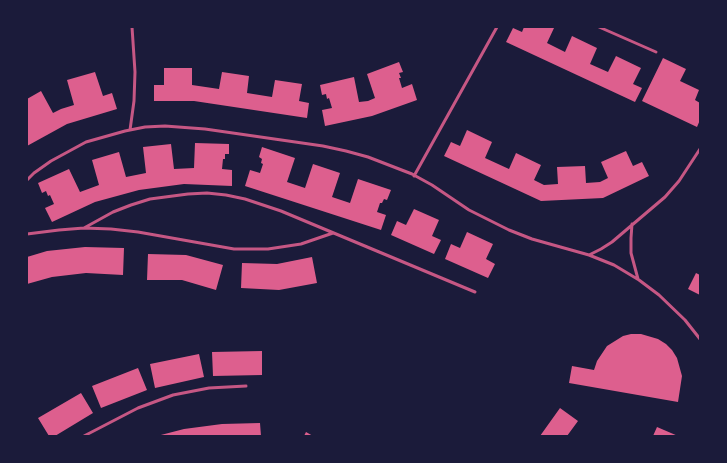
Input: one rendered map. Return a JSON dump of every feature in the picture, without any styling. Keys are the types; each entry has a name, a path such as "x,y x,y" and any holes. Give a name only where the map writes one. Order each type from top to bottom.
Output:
{"lane":[{"path":"130,130 134,101 135,72 132,27"},
{"path":"414,176 497,27"},
{"path":"599,27 656,52"},
{"path":"27,180 40,169 68,151 105,136 130,130 165,126 185,127 323,146 368,157 414,176 432,185 469,210 509,230 532,239 589,254 614,265 659,295 672,307 700,339"},
{"path":"589,254 612,242 649,211 679,181 700,149"},
{"path":"84,228 113,212 150,199 169,196 207,194 238,197 263,204 475,292"},
{"path":"632,224 630,238 638,280"},
{"path":"27,234 84,228 111,229 138,232 234,249 268,249 301,244 333,233"},
{"path":"84,436 138,408 173,395 209,388 246,386"}],"building":[{"path":"524,27 554,28 547,43 565,52 572,36 597,48 590,64 608,72 616,56 641,68 633,84 642,88 635,102 506,42 513,28 522,32"},
{"path":"663,58 686,69 680,81 699,90 695,100 700,103 700,120 697,127 642,101"},
{"path":"399,62 403,72 399,73 402,88 412,84 417,100 372,116 325,126 322,110 332,108 326,94 322,95 320,85 354,77 359,102 368,101 375,98 367,74"},
{"path":"164,68 192,68 192,85 219,89 222,72 249,76 247,93 272,97 275,80 302,84 299,101 309,103 307,118 194,101 154,101 154,85 164,85"},
{"path":"95,72 103,96 112,93 117,109 67,124 27,146 27,99 41,91 53,113 74,105 67,80"},
{"path":"467,130 492,142 485,158 509,169 516,153 541,165 534,180 544,185 558,184 557,167 585,166 586,183 600,182 608,178 601,162 626,151 633,166 642,162 649,176 603,198 541,201 444,156 451,142 460,146"},
{"path":"195,143 229,144 229,154 225,154 222,169 232,170 232,186 184,184 139,190 95,202 52,222 45,208 54,204 50,195 48,196 46,191 42,193 38,183 69,169 80,192 99,185 92,160 119,152 126,177 146,173 143,147 171,144 174,169 194,168"},
{"path":"262,147 295,158 287,182 305,188 313,164 340,173 332,197 350,203 358,179 391,190 387,200 384,199 382,203 380,203 377,212 386,215 381,230 245,186 250,170 260,173 263,164 261,163 262,159 259,157"},
{"path":"414,209 439,220 432,236 441,240 434,254 391,235 397,221 406,225"},
{"path":"467,232 493,244 486,259 495,264 488,278 445,259 451,244 460,248"},
{"path":"85,247 124,248 123,275 86,273 52,277 27,284 27,257 47,251"},
{"path":"148,254 186,255 223,265 216,290 182,280 147,280"},
{"path":"312,257 317,283 279,290 241,288 242,263 277,264"},
{"path":"696,273 700,275 700,295 688,289"},
{"path":"641,334 658,339 672,350 677,358 682,376 678,402 569,383 572,366 594,370 597,361 607,346 623,336"},
{"path":"262,351 262,375 213,376 212,352"},
{"path":"199,354 204,377 155,388 150,364"},
{"path":"138,368 147,390 101,408 92,386"},
{"path":"81,393 93,413 55,436 49,436 38,418"},
{"path":"560,408 578,421 567,436 540,436"},
{"path":"260,423 261,436 157,436 184,429 222,424"},
{"path":"657,427 678,436 653,436"},
{"path":"306,432 313,436 304,436"}]}
